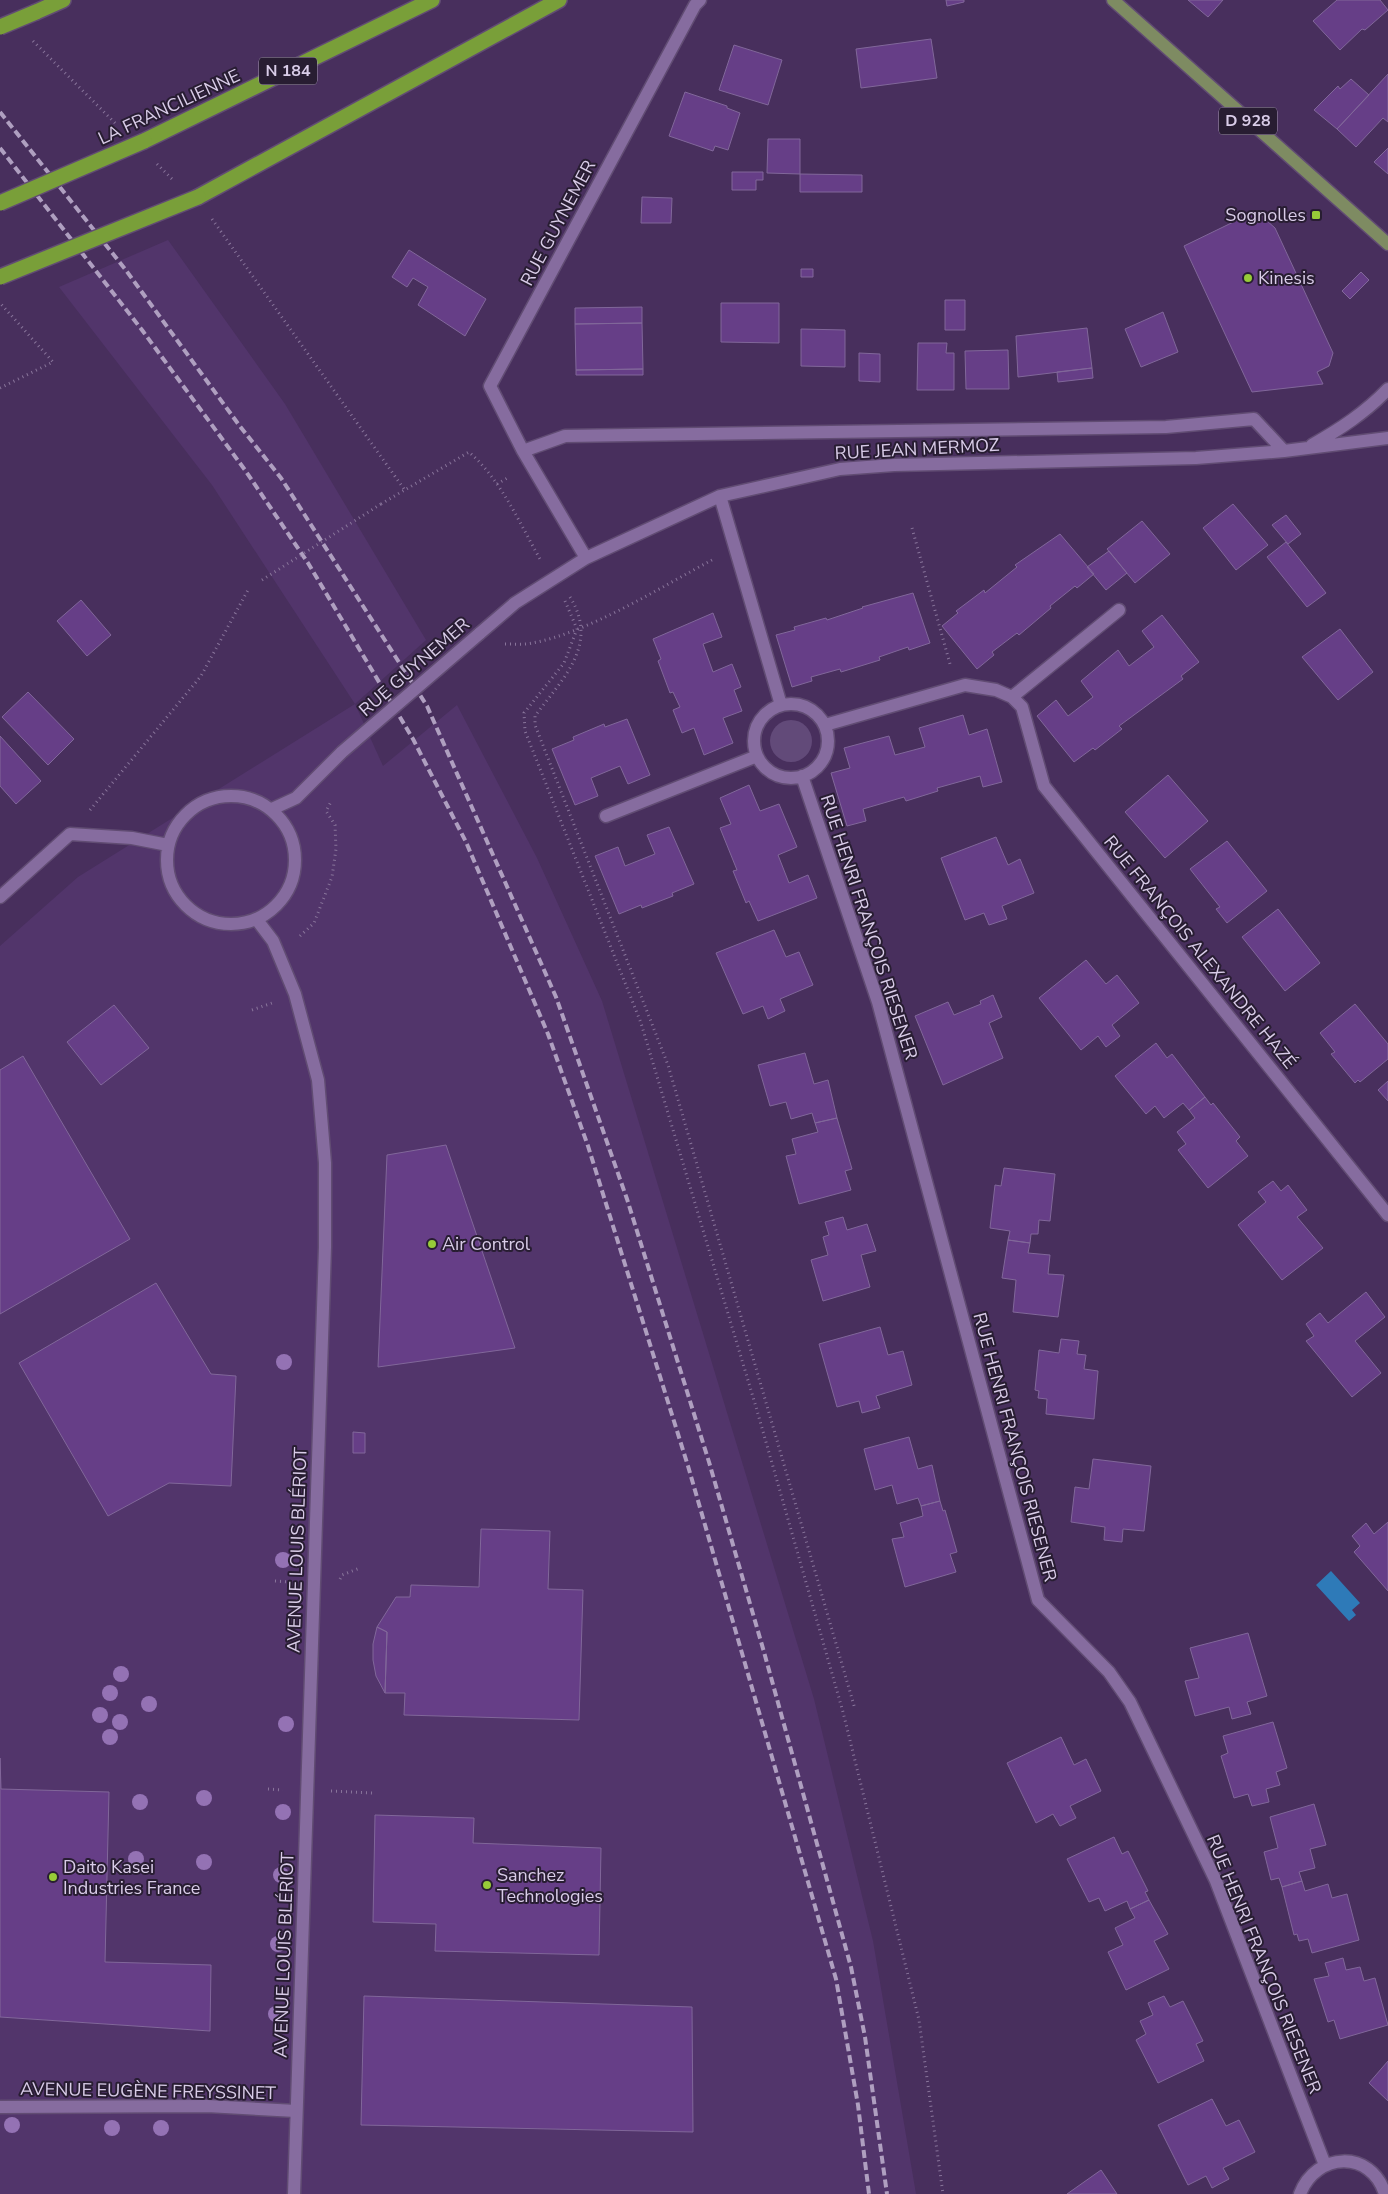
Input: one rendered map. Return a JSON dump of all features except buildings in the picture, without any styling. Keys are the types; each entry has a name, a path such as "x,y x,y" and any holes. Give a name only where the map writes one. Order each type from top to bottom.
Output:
{"highway":[{"path":"0,27 63,0"},
{"name":"LA FRANCILIENNE","path":"0,203 144,141 432,0"},
{"path":"0,277 198,197 559,0"}],"main road":[{"name":"D 928","path":"1113,0 1386,246"}],"street":[{"name":"RUE GUYNEMER","path":"272,809 296,798 342,752 515,603 586,558 523,451 490,386 695,4 700,0"},
{"name":"RUE JEAN MERMOZ","path":"1308,447 1348,424 1374,405 1388,390"},
{"name":"RUE JEAN MERMOZ","path":"523,451 565,436 1166,427 1254,419 1284,451"},
{"name":"RUE JEAN MERMOZ","path":"586,558 720,496 849,468 894,465 1196,458 1353,444 1388,438"},
{"path":"720,496 781,704"},
{"path":"825,725 965,685 996,690 1012,697 1119,610"},
{"name":"RUE FRANÇOIS ALEXANDRE HAZÉ","path":"1012,697 1022,708 1044,786 1388,1215"},
{"path":"781,704 802,704 820,716 825,725 828,737 828,750 822,762 813,771 802,776 780,776 771,772 757,756 754,743 755,730 760,719 770,710 781,704"},
{"path":"606,816 757,756"},
{"name":"RUE HENRI FRANÇOIS RIESENER","path":"802,776 878,1002 1038,1600 1109,1672 1130,1702 1216,1881 1325,2165"},
{"path":"232,795 253,799 272,809 286,826 295,847 296,869 289,890 275,908 257,920 237,925 216,923 192,911 182,902 172,885 167,865 168,845 177,825 192,809 211,799 232,795"},
{"path":"0,897 70,834 132,838 168,845"},
{"name":"AVENUE LOUIS BLÉRIOT","path":"257,920 273,941 295,994 318,1080 325,1163 325,1238 294,2194"},
{"name":"AVENUE EUGÈNE FREYSSINET","path":"0,2107 207,2106 296,2111"},
{"path":"1300,2194 1304,2183 1313,2172 1325,2165 1339,2161 1354,2162 1367,2168 1378,2179 1385,2194"}],"path":[{"path":"28,36 118,125"},
{"path":"152,160 173,180"},
{"path":"208,214 404,490"},
{"path":"0,302 53,362 0,388"},
{"path":"262,580 381,504 469,452 483,465 497,484 554,577 568,606 577,628 564,663 524,713 525,731 641,1023 756,1408 843,1712 919,2020 943,2194"},
{"path":"912,528 956,688"},
{"path":"504,644 532,643 582,626 718,557"},
{"path":"554,577 573,601 582,626 581,644 576,659 535,716 535,725 668,1065 855,1709"},
{"path":"70,834 201,676 248,590"},
{"path":"303,943 299,934 314,923 332,877 336,849 335,825 326,811 333,797"},
{"path":"252,1010 295,994"}],"shaded area":[{"path":"168,240 285,404 426,640 355,704 212,485 59,287"},
{"path":"355,704 383,766 457,705 537,858 602,1001 814,1699 873,1941 916,2194 0,2194 0,946 78,877"},
{"path":"787,720 795,720 806,726 812,741 806,756 795,762 787,762 776,756 770,745 770,737 776,726"}],"water":[{"path":"1331,1571 1360,1603 1352,1610 1356,1615 1349,1621 1316,1585"}],"railway":[{"path":"0,112 125,269 239,425 281,478 427,706 556,997 627,1199 709,1462 764,1652 851,1967 865,2037 887,2194"},
{"path":"0,148 142,330 245,470 308,563 413,739 466,842 548,1034 588,1146 688,1466 836,1979 858,2105 869,2194"}],"place":[{"name":"Sognolles","path":"1316,215"},
{"name":"Kinesis","path":"1248,278"},
{"name":"Air Control","path":"432,1244"},
{"name":"Daito Kasei Industries France","path":"53,1877"},
{"name":"Sanchez Technologies","path":"487,1885"}]}
